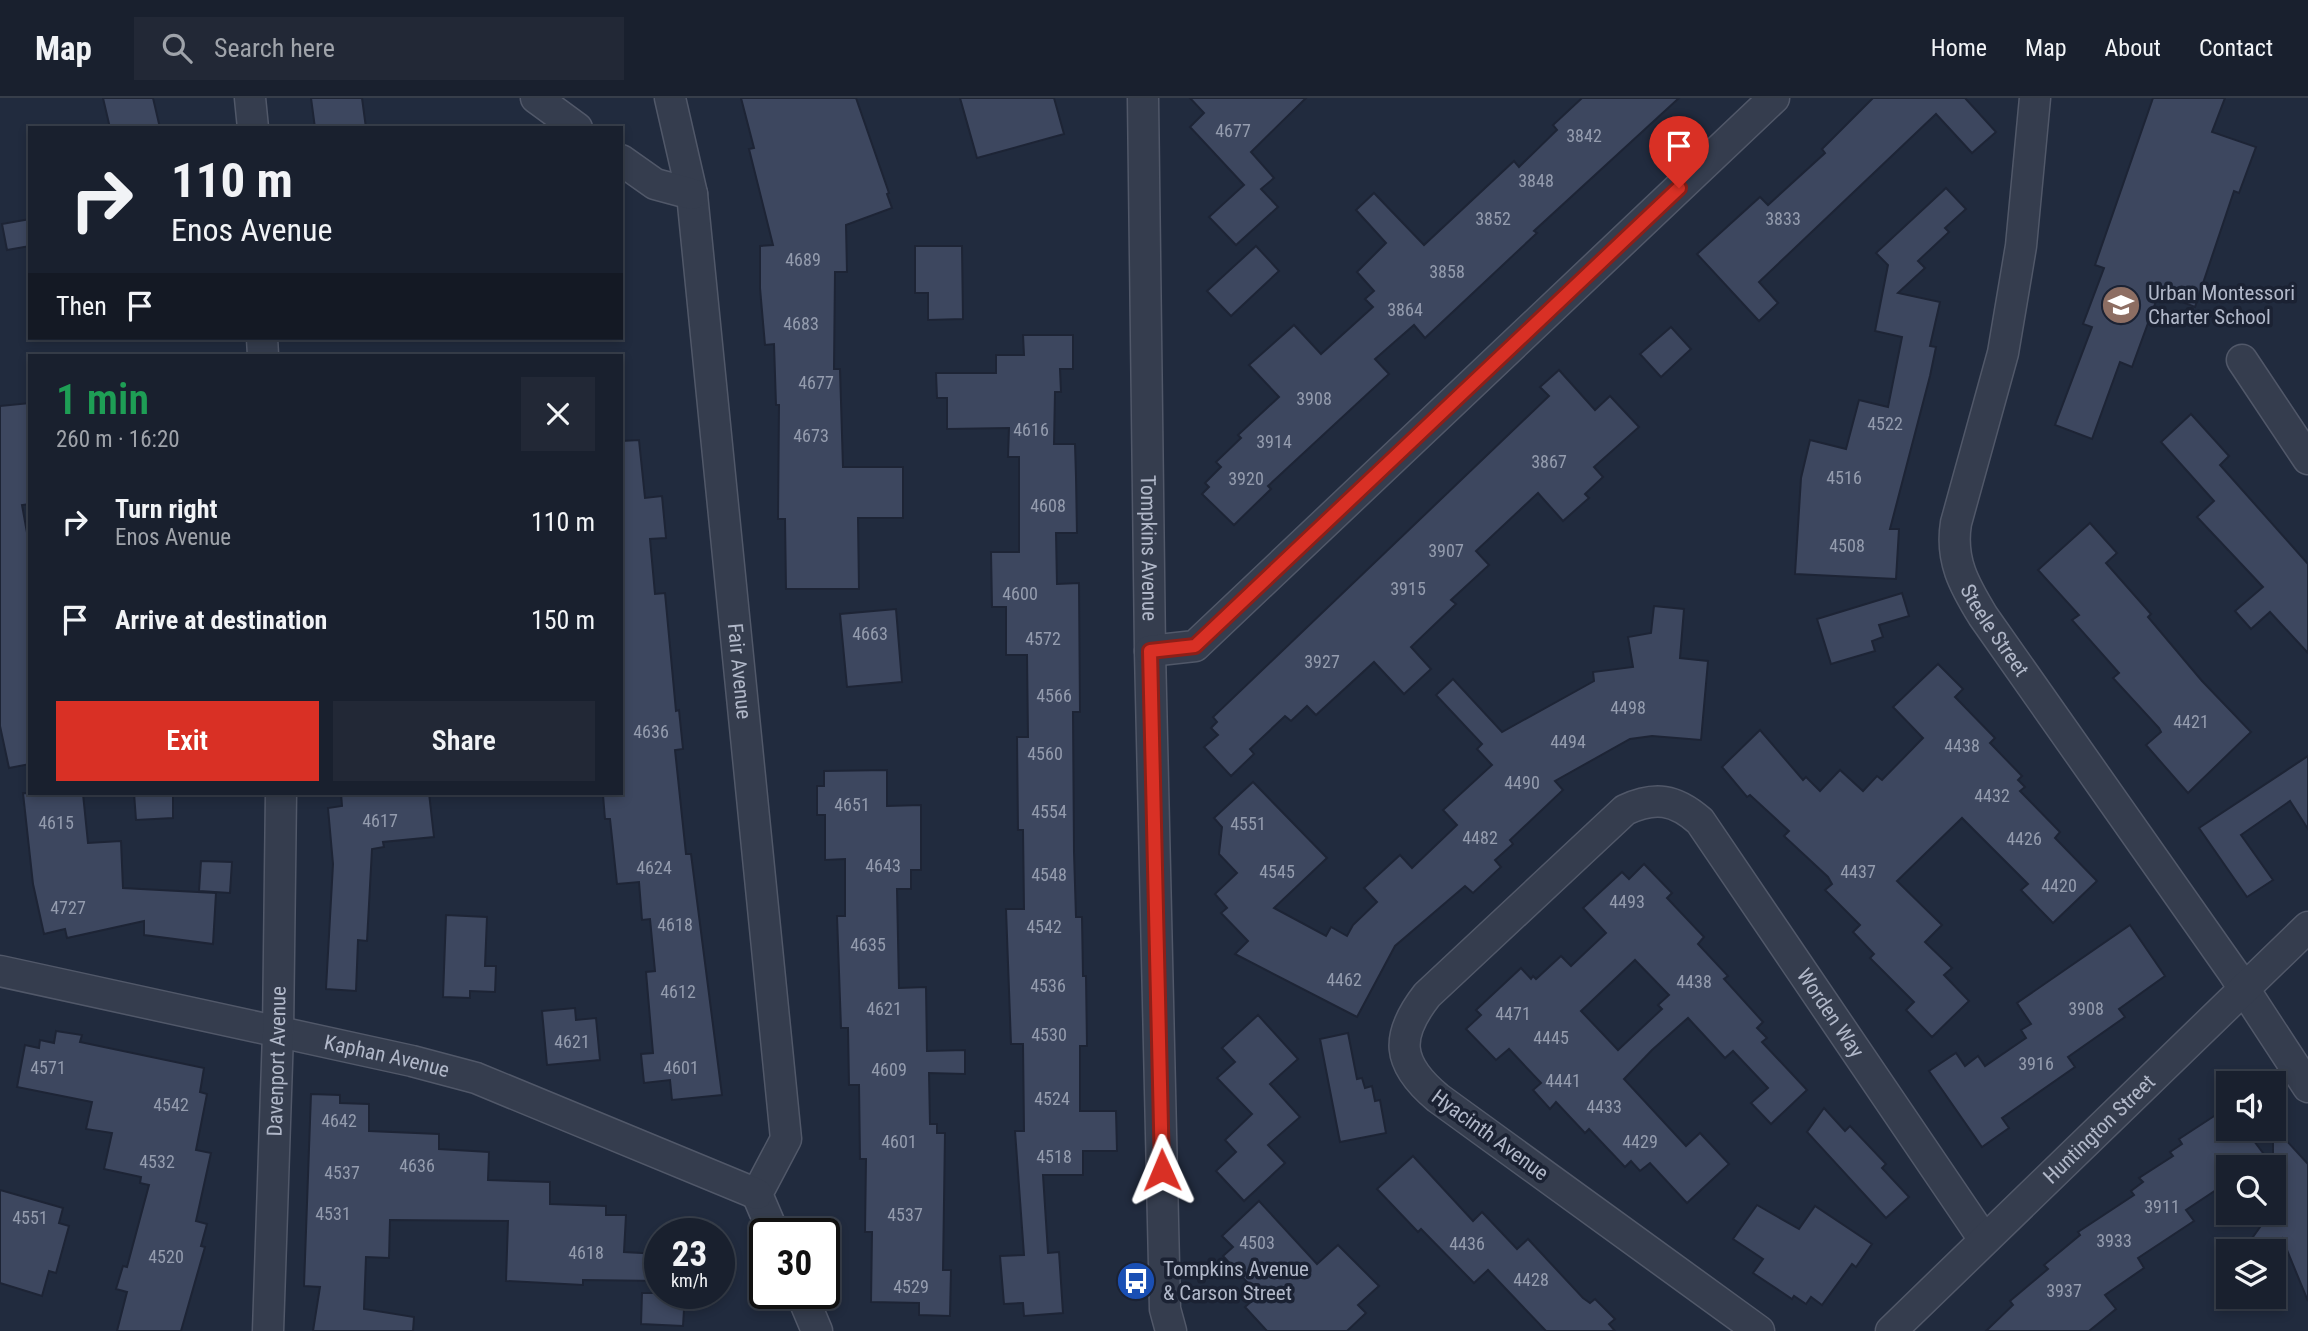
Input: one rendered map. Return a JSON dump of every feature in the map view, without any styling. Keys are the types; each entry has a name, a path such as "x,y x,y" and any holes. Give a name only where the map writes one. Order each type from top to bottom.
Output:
{"street":[{"path":"250,98 253,126"},
{"path":"536,98 574,126"},
{"name":"Fair Avenue","path":"670,98 692,194 786,1139 757,1194"},
{"name":"Tompkins Avenue","path":"1143,98 1150,651 1165,1309 1171,1331"},
{"path":"1150,651 1195,646 1774,98"},
{"name":"Steele Street","path":"2035,98 2031,162 2012,300 1994,390 1956,523 1953,543 1955,564 1983,616 2244,989 2308,1087"},
{"path":"623,161 655,184 692,194"},
{"path":"2242,360 2308,459"},
{"name":"Davenport Avenue","path":"268,1331 278,1033 281,795"},
{"name":"Worden Way","path":"1668,800 1686,808 1700,821 1983,1238"},
{"name":"Hyacinth Avenue","path":"1668,800 1645,801 1625,810 1437,985 1409,1018 1403,1050 1418,1081 1438,1098 1759,1331"},
{"name":"Huntington Street","path":"1891,1331 1983,1238 2308,927"},
{"name":"Kaphan Avenue","path":"0,971 476,1078 757,1194"},
{"path":"757,1194 767,1218"},
{"path":"808,1309 817,1331"}],"building":[{"path":"103,98 153,98 160,126 110,126"},
{"path":"311,98 362,98 366,126 315,126"},
{"path":"741,98 856,98 889,193 887,194 892,208 846,225 847,272 835,272 834,369 840,369 843,467 903,467 903,518 858,518 859,589 786,589 785,519 778,519 779,405 776,405 774,344 765,345 760,288 760,246 773,245 749,149 754,148"},
{"path":"960,98 1054,98 1064,134 977,158"},
{"path":"1190,98 1306,98 1251,152 1274,178 1261,189 1278,207 1236,245 1209,217 1244,185 1190,127 1204,113"},
{"path":"1582,98 1679,98 1534,231 1537,233 1425,338 1414,325 1375,359 1389,374 1268,486 1271,489 1234,525 1202,494 1209,487 1205,483 1221,467 1216,462 1241,438 1238,435 1279,397 1249,365 1294,325 1321,354 1373,307 1365,299 1374,291 1357,272 1386,243 1356,210 1374,193 1424,245 1514,161 1519,167 1557,130 1553,125"},
{"path":"1873,98 1965,98 1996,132 1972,153 1936,114 1759,282 1778,303 1759,321 1697,254 1760,197 1768,205 1825,153 1822,149"},
{"path":"2153,98 2225,98 2212,132 2256,147 2239,193 2234,191 2195,307 2159,293 2132,367 2120,362 2092,439 2055,425 2092,327 2083,324 2104,268 2095,265"},
{"path":"1946,188 1966,209 1945,228 1949,232 1918,261 1925,268 1898,293 1940,302 1930,346 1936,347 1930,376 1890,529 1899,529 1896,579 1795,574 1801,478 1810,440 1846,449 1859,400 1888,407 1902,337 1875,331 1888,265 1876,253"},
{"path":"28,219 28,246 7,250 2,224"},
{"path":"915,246 962,246 963,319 928,320 928,293 915,293"},
{"path":"1256,246 1279,271 1231,316 1207,291"},
{"path":"1671,327 1691,349 1661,377 1640,354"},
{"path":"1023,335 1073,335 1073,369 1060,369 1061,392 1055,392 1054,444 1075,444 1077,533 1056,533 1057,584 1079,583 1080,712 1073,712 1074,852 1076,917 1082,917 1083,976 1086,976 1087,1046 1080,1046 1080,1111 1116,1111 1117,1151 1083,1151 1083,1175 1043,1175 1048,1253 1059,1252 1063,1313 1024,1316 1023,1303 1004,1304 1000,1256 1024,1255 1015,1131 1024,1131 1023,1044 1011,1044 1006,909 1024,909 1023,830 1018,830 1017,737 1028,737 1027,655 1006,655 1006,607 992,607 991,552 1019,552 1019,457 1008,457 1009,428 947,429 947,398 937,398 936,373 996,373 996,355 1024,355"},
{"path":"1559,370 1595,410 1610,396 1639,427 1594,467 1603,477 1585,494 1589,498 1563,521 1538,493 1476,551 1489,565 1451,600 1456,604 1411,647 1431,669 1404,694 1374,662 1316,715 1307,706 1291,721 1285,716 1250,749 1254,754 1231,776 1204,747 1218,735 1211,728 1217,722 1213,717 1549,396 1540,387"},
{"path":"28,403 28,504 22,505 28,538 28,764 9,768 0,726 0,406"},
{"path":"2191,414 2229,456 2220,465 2308,564 2308,653 2270,612 2251,629 2235,611 2263,587 2197,517 2214,501 2161,442"},
{"path":"639,440 645,498 662,496 666,538 650,539 655,594 665,593 676,711 679,710 683,749 675,750 686,854 691,854 722,1095 672,1100 670,1080 644,1083 641,1054 653,1053 646,972 655,971 650,919 642,920 639,882 617,884 610,819 605,819 603,795 623,795 623,441"},
{"path":"2090,523 2117,553 2106,563 2151,614 2148,617 2202,681 2251,732 2188,793 2146,745 2161,732 2159,728 2113,678 2119,673 2072,620 2079,615 2038,570"},
{"path":"1902,593 1909,616 1879,625 1883,637 1872,641 1875,651 1831,664 1817,619"},
{"path":"1654,606 1684,609 1680,658 1708,661 1701,740 1652,736 1630,739 1555,781 1563,790 1510,840 1513,844 1495,860 1501,867 1473,893 1465,886 1395,946 1357,1017 1235,954 1248,941 1221,913 1227,908 1215,894 1237,873 1219,854 1222,827 1214,818 1253,782 1327,858 1274,908 1326,936 1331,927 1347,936 1353,925 1377,902 1364,888 1400,855 1412,868 1457,825 1443,810 1492,765 1477,749 1482,744 1436,695 1453,679 1502,732 1594,681 1593,672 1633,667 1628,637 1651,633"},
{"path":"896,609 902,682 847,687 840,614"},
{"path":"1938,664 1963,689 1955,697 1995,738 1990,743 2022,776 2018,780 2025,787 2020,791 2060,832 2055,838 2097,881 2053,923 2021,890 2028,884 1962,818 1897,881 1942,925 1925,942 1952,968 1944,975 1969,1001 1932,1037 1906,1010 1914,1002 1870,958 1874,954 1853,932 1860,925 1825,890 1832,884 1828,877 1784,836 1789,831 1750,795 1747,797 1722,767 1760,730 1803,780 1806,777 1820,791 1840,770 1863,791 1877,776 1882,780 1923,738 1893,707"},
{"path":"2308,756 2308,829 2290,801 2241,835 2273,880 2247,897 2199,828"},
{"path":"887,770 887,806 921,805 921,870 911,870 911,889 897,889 899,988 926,987 927,1051 965,1050 965,1074 929,1073 930,1124 937,1124 937,1133 945,1133 943,1270 951,1270 950,1316 919,1315 919,1303 871,1302 872,1232 865,1232 866,1159 860,1159 859,1085 849,1085 848,1028 841,1028 837,916 845,916 845,859 825,860 825,815 817,815 817,786 824,786 824,771"},
{"path":"23,793 83,795 88,843 121,841 123,888 216,893 213,944 144,935 144,921 67,938 65,929 44,934 33,884"},
{"path":"134,795 173,795 173,818 136,820"},
{"path":"341,795 429,795 434,837 383,842 384,847 372,849 367,941 358,940 356,991 326,989 333,864 328,808 342,806"},
{"path":"201,861 232,862 230,893 199,891"},
{"path":"1644,864 1672,893 1667,898 1704,937 1698,944 1728,976 1724,979 1763,1022 1757,1028 1767,1038 1762,1042 1807,1090 1771,1124 1751,1103 1768,1088 1733,1051 1725,1058 1688,1018 1652,1050 1624,1079 1686,1146 1700,1133 1729,1164 1687,1203 1650,1163 1640,1171 1631,1161 1625,1167 1589,1129 1585,1133 1556,1102 1550,1109 1533,1090 1541,1083 1509,1049 1496,1060 1466,1029 1481,1015 1476,1010 1521,968 1531,979 1533,976 1536,979 1561,956 1571,966 1606,933 1583,908 1622,872 1629,879","holes":["1635,960 1669,995 1658,1005 1662,1009 1618,1050 1581,1011"]},
{"path":"446,915 487,917 485,966 496,966 495,992 470,991 470,998 443,997"},
{"path":"2130,925 2165,976 2119,1009 2125,1017 2068,1057 2075,1067 2002,1118 2009,1128 1982,1147 1929,1071 1956,1053 1965,1066 1978,1056 1985,1066 2026,1038 2021,1030 2031,1024 2017,1003"},
{"path":"575,1008 576,1020 596,1018 600,1060 547,1065 542,1011"},
{"path":"1258,1015 1298,1059 1270,1084 1300,1117 1268,1145 1285,1163 1244,1201 1216,1171 1236,1152 1225,1140 1252,1114 1217,1078 1235,1062 1222,1048"},
{"path":"56,1031 82,1035 80,1042 204,1068 200,1092 207,1094 196,1150 211,1153 196,1221 207,1224 201,1246 205,1247 181,1331 117,1331 127,1292 116,1289 123,1266 127,1267 149,1185 140,1183 141,1177 104,1169 112,1133 86,1129 92,1102 17,1087 25,1045 39,1048 40,1040 54,1043"},
{"path":"1348,1033 1357,1079 1362,1078 1365,1088 1372,1086 1375,1101 1380,1100 1386,1133 1340,1142 1320,1039"},
{"path":"311,1094 340,1095 340,1103 369,1104 369,1131 439,1134 439,1149 489,1152 488,1180 550,1182 550,1204 606,1206 606,1215 626,1215 624,1252 644,1253 644,1281 583,1280 583,1285 506,1281 508,1221 390,1220 389,1258 366,1257 364,1309 414,1317 413,1331 313,1331 320,1287 304,1286"},
{"path":"1824,1108 1845,1131 1850,1126 1886,1164 1882,1168 1909,1197 1886,1218 1807,1132"},
{"path":"2216,1115 2216,1141 2254,1141 2264,1155 2216,1155 2216,1190 2186,1210 2194,1221 2138,1258 2144,1268 2105,1295 2116,1309 2089,1331 1986,1331 2013,1305 2010,1301 2048,1269 2044,1265 2080,1235 2078,1232 2134,1195 2131,1191 2143,1182 2139,1178 2173,1156 2170,1152 2182,1144 2179,1139"},
{"path":"2286,1140 2308,1164 2308,1301 2286,1248 2286,1239 2252,1239 2261,1225 2286,1225 2286,1155 2273,1155 2273,1141"},
{"path":"1413,1156 1473,1221 1482,1212 1517,1249 1528,1239 1583,1298 1590,1303 1595,1299 1615,1319 1609,1324 1615,1331 1546,1331 1488,1270 1474,1283 1421,1229 1418,1232 1377,1189"},
{"path":"0,1190 63,1208 59,1223 69,1226 56,1273 49,1271 42,1296 0,1283"},
{"path":"1259,1201 1317,1264 1338,1245 1379,1286 1358,1305 1366,1313 1347,1331 1267,1331 1245,1307 1259,1295 1223,1256 1233,1247 1222,1236"},
{"path":"1757,1205 1799,1229 1815,1206 1872,1244 1856,1267 1852,1264 1822,1305 1811,1297 1806,1304 1794,1296 1792,1299 1753,1273 1763,1259 1733,1239"},
{"path":"642,1293 644,1309 684,1309 683,1326 641,1324"}],"place":[{"name":"Urban Montessori Charter School","path":"2121,305"},
{"name":"Tompkins Avenue & Carson Street","path":"1136,1281"}],"route":[{"path":"1162,1170 1150,651 1195,646 1679,188"}]}
